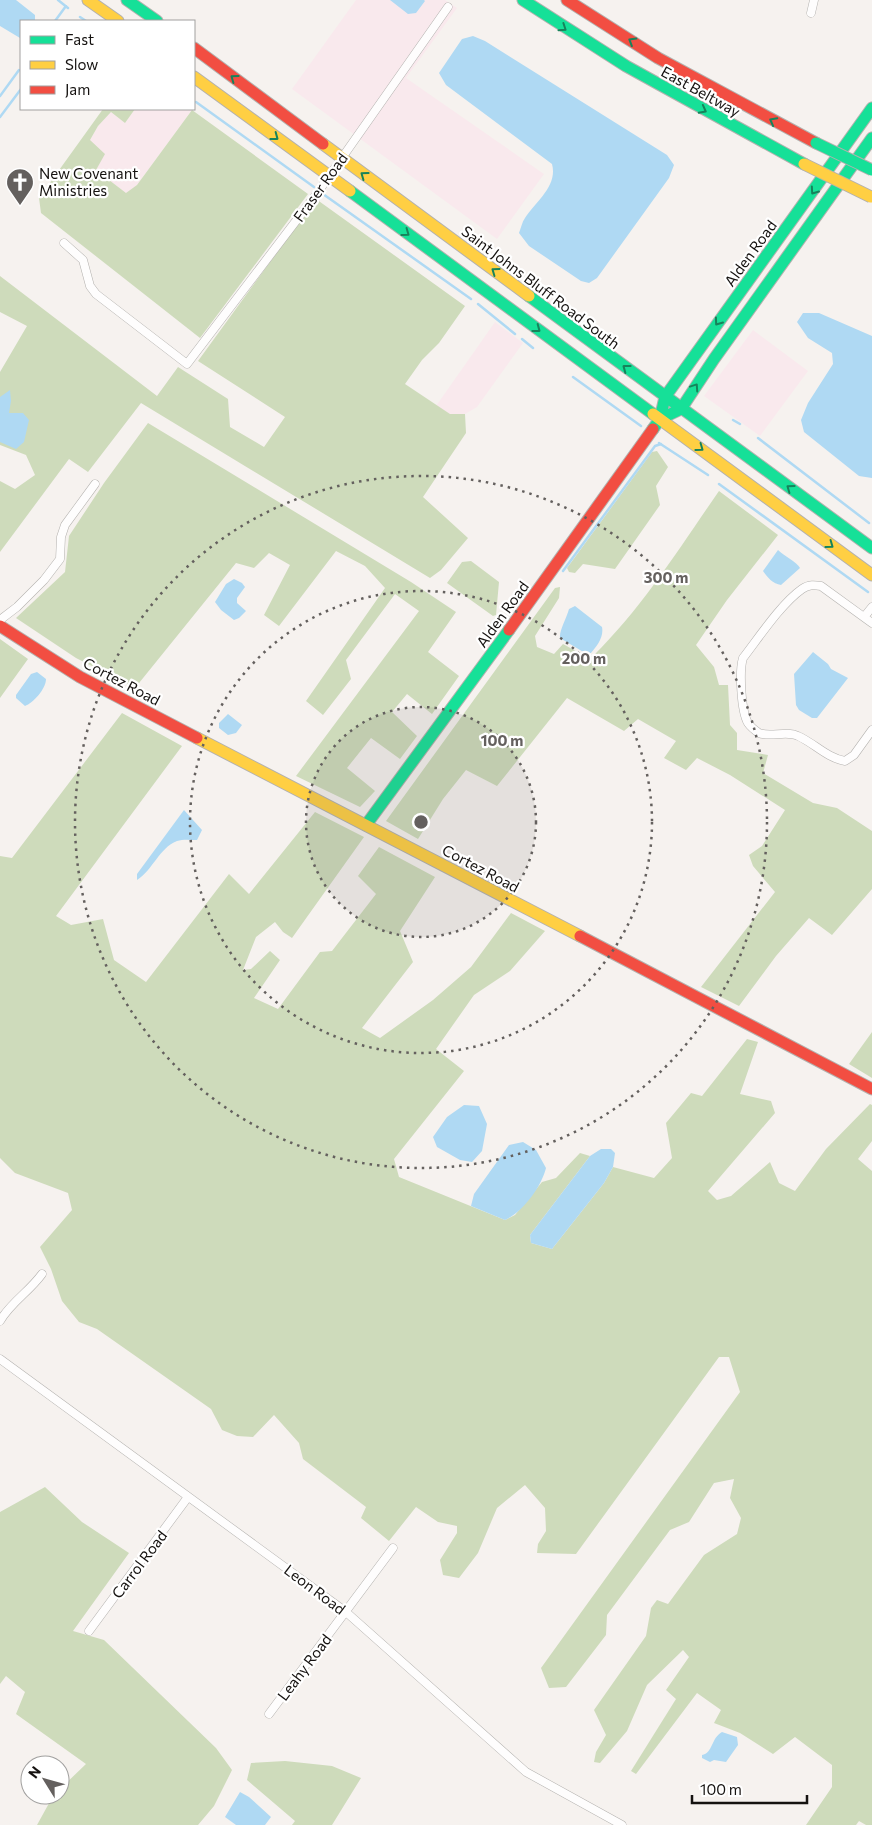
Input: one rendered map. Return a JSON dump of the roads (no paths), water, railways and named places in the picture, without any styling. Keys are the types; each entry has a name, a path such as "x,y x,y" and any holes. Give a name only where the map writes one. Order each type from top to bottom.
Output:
{"main road":[{"path":"88,0 117,20"},
{"path":"127,0 156,20"},
{"name":"East Beltway","path":"522,0 568,31 681,98 804,164 871,197"},
{"name":"East Beltway","path":"567,0 592,18 694,79 816,144 872,170"},
{"name":"Saint Johns Bluff Road South","path":"195,49 872,548"},
{"path":"195,78 872,575"},
{"name":"Alden Road","path":"366,826 660,419 665,397 872,108"},
{"name":"Alden Road","path":"660,419 681,408 714,358 872,138"},
{"path":"777,242 791,252"},
{"name":"Cortez Road","path":"0,626 80,677 872,1089"}],"street":[{"path":"812,13 814,0"},
{"name":"Fraser Road","path":"64,242 83,260 90,286 96,294 188,364 328,176 448,7"},
{"path":"0,620 17,607 44,580 60,559 61,537 65,525 95,484"},
{"path":"872,623 822,586 812,585 803,588 775,616 744,658 741,666 744,713 748,724 759,733 767,735 793,734 835,760 845,761 854,755 872,730"},
{"path":"864,618 872,607"},
{"path":"0,1321 7,1309 27,1292 42,1274"},
{"name":"Leon Road","path":"0,1359 346,1612 526,1772 622,1825"},
{"name":"Carrol Road","path":"89,1631 188,1497"},
{"name":"Leahy Road","path":"269,1714 393,1548"}],"water":[{"path":"0,0 16,0 35,15 35,20 20,20 20,38 0,26"},
{"path":"390,0 425,1 416,13 408,14"},
{"path":"473,36 485,41 667,155 674,165 669,178 597,278 589,283 581,281 529,246 519,233 524,220 549,186 553,172 552,164 446,85 439,73 462,39"},
{"path":"803,313 819,313 872,336 872,478 859,476 804,432 801,420 808,403 833,364 832,353 808,338 797,322"},
{"path":"10,390 9,413 23,413 29,420 24,442 16,449 0,442 0,397"},
{"path":"778,550 800,568 781,585 773,582 763,571"},
{"path":"234,579 245,587 237,598 237,603 246,611 234,620 221,610 215,602 226,584"},
{"path":"575,606 602,627 601,638 591,653 585,653 560,638 569,609"},
{"path":"813,652 828,664 831,669 848,678 817,718 812,718 799,710 796,705 794,674"},
{"path":"37,672 46,679 44,687 32,702 25,706 16,698 16,695 31,674"},
{"path":"228,714 242,725 236,733 228,735 219,728 219,723"},
{"path":"184,810 202,830 197,840 179,840 171,844 143,876 137,880 137,874"},
{"path":"464,1105 479,1106 487,1124 482,1151 472,1162 460,1160 437,1147 433,1137 447,1117"},
{"path":"523,1142 536,1150 546,1168 531,1198 519,1211 505,1220 471,1206 474,1194 509,1145"},
{"path":"601,1149 611,1149 615,1153 613,1167 604,1183 552,1249 531,1243 530,1235 590,1156"},
{"path":"722,1732 737,1737 738,1745 726,1762 714,1760 710,1762 702,1758 702,1755 706,1754"},
{"path":"240,1792 249,1797 271,1817 265,1825 236,1825 225,1817"}],"waterway":[{"path":"58,0 68,8"},
{"path":"56,20 66,6"},
{"path":"80,17 84,20"},
{"path":"0,96 19,70"},
{"path":"0,117 20,90"},
{"path":"196,102 314,187"},
{"path":"323,194 471,299"},
{"path":"478,304 515,334"},
{"path":"522,339 533,348"},
{"path":"573,377 641,426"},
{"path":"733,420 740,424"},
{"path":"758,438 869,523"},
{"path":"659,443 708,475"},
{"path":"563,571 655,446 661,444"},
{"path":"719,484 868,592"}],"place":[{"name":"New Covenant Ministries","path":"20,206"}]}
